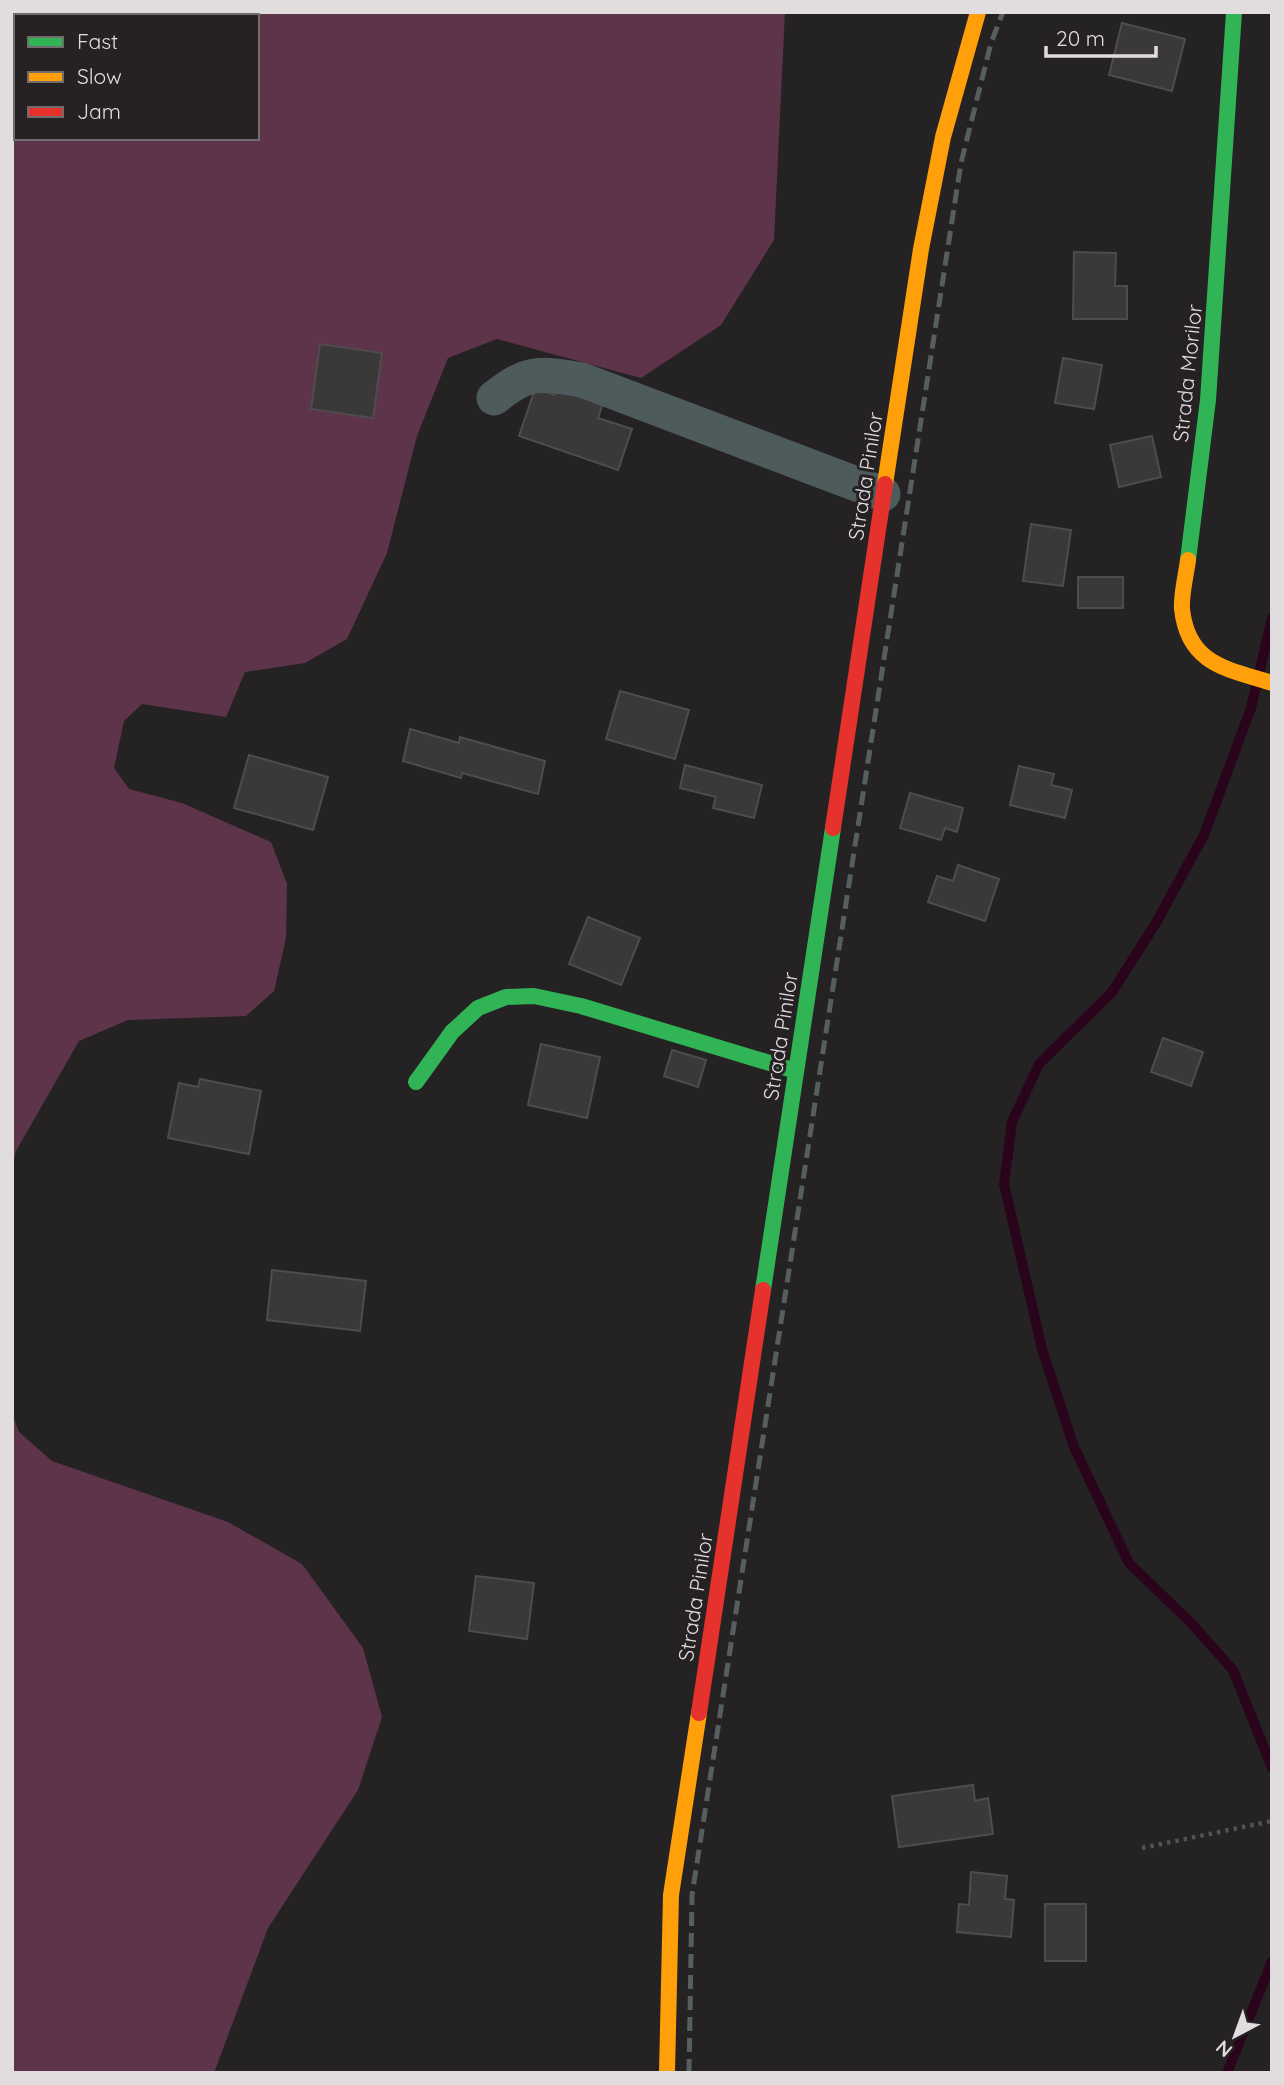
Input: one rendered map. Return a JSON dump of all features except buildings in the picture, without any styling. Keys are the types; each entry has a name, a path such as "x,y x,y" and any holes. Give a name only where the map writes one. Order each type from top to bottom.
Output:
{"street":[{"name":"Strada Pinilor","path":"667,2073 671,1895 921,249 938,162 978,12"},
{"name":"Strada Morilor","path":"1234,12 1208,400 1182,608 1186,634 1209,664 1272,683"},
{"path":"494,398 514,382 540,373 582,380 883,494"},
{"path":"416,1082 452,1032 478,1008 506,997 534,996 581,1006 796,1071"}],"path":[{"path":"1142,1848 1272,1821"}],"shaded area":[{"path":"12,12 785,12 774,240 721,325 641,378 497,339 448,358 417,436 387,553 347,639 305,663 245,672 226,717 142,704 124,721 114,768 129,789 182,803 271,842 287,884 286,938 274,991 246,1016 128,1020 79,1041 16,1151 12,1170"},
{"path":"12,1413 19,1432 52,1461 228,1522 302,1564 363,1648 382,1717 358,1790 268,1928 214,2073 12,2073"}],"waterway":[{"path":"1272,618 1251,708 1204,835 1156,923 1112,992 1039,1064 1012,1122 1004,1184 1042,1349 1074,1447 1129,1563 1192,1624 1233,1670 1272,1768"},
{"path":"1227,2073 1272,1961"}],"railway":[{"path":"689,2073 692,1895 961,163 991,43 1003,12"}],"traffic: fast":[{"path":"1188,560 1208,400 1234,12"},
{"path":"763,1290 833,828"},
{"path":"416,1082 452,1032 478,1008 506,997 534,996 581,1006 796,1071"}],"traffic: slow":[{"path":"885,484 921,249 943,137 978,12"},
{"path":"1188,560 1182,609 1192,642 1213,662 1272,683"},
{"path":"667,2073 671,1895 699,1713"}],"traffic: jam":[{"path":"833,828 885,484"},
{"path":"699,1713 763,1290"}]}
